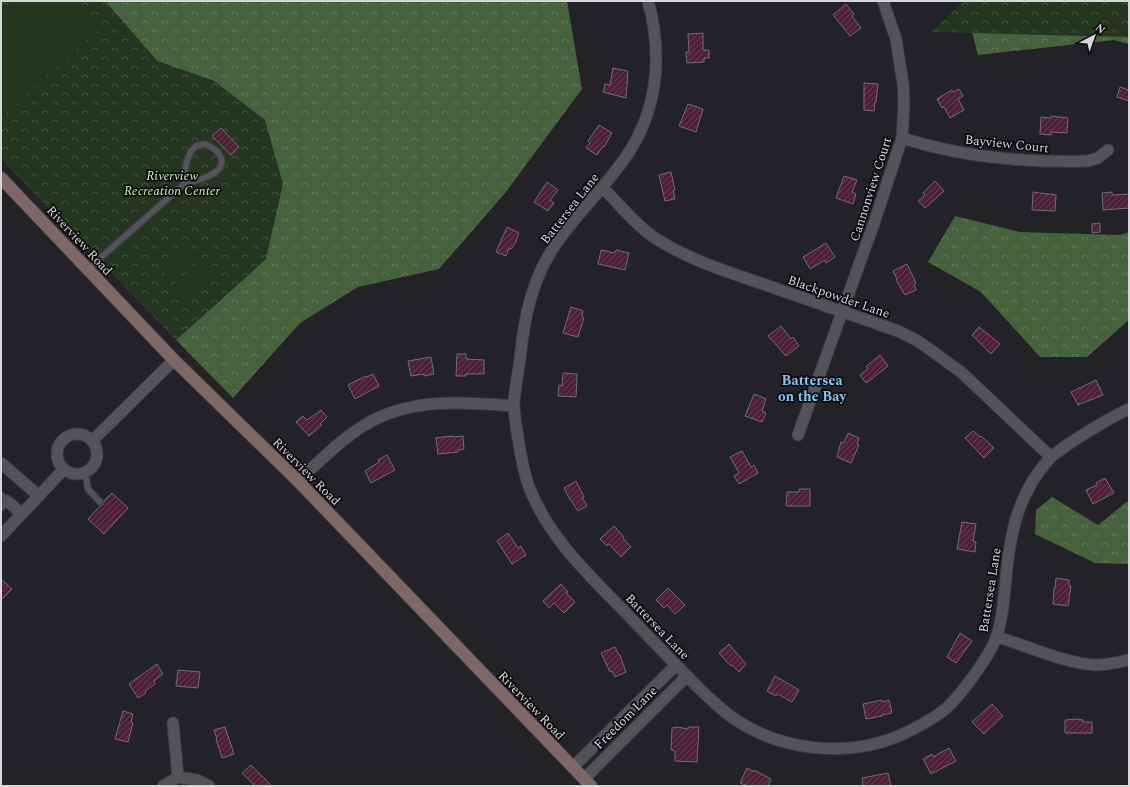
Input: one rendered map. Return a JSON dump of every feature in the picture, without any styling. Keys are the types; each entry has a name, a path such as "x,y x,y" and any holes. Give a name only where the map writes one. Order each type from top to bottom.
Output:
{"street":[{"name":"Battersea Lane","path":"648,1 651,10 656,53 656,80 648,116 633,147 602,187 567,228 553,249 538,278 531,296 524,323 514,406 518,440 526,476 538,508 552,531 570,555 586,572 676,665 730,716 765,735 801,745 826,749 861,746 898,736 921,725 946,708 974,675 997,637 1003,606 1009,550 1016,516 1024,497 1051,456 1090,429 1129,409"},
{"name":"Cannonview Court","path":"798,435 874,223 902,138 904,103 903,84 896,39 883,1"},
{"name":"Bayview Court","path":"902,138 920,144 971,154 1023,161 1088,161 1098,158 1108,150"},
{"name":"Riverview Road","path":"1,178 174,360 298,481 587,782"},
{"name":"Blackpowder Lane","path":"602,187 630,218 641,227 670,246 698,260 731,273 898,331 918,341 961,372 1051,456"},
{"path":"92,441 174,360"},
{"path":"298,481 348,437 364,426 399,410 429,404 455,403 514,406"},
{"path":"78,434 92,441 96,447 96,459 93,466 85,472 73,473 64,469 58,459 58,453 61,443 65,438 78,434"},
{"path":"1,462 39,496"},
{"path":"1,535 64,469"},
{"path":"3,501 22,514"},
{"path":"997,637 1064,659 1082,663 1094,665 1129,660"},
{"name":"Freedom Lane","path":"573,767 676,665"},
{"name":"Freedom Lane","path":"587,782 687,676"},
{"path":"173,723 178,777"},
{"path":"163,786 178,777 197,780 209,786"}],"lane":[{"path":"88,269 184,184 215,172 220,167 222,162 220,154 205,144 193,148 185,164 184,184"},
{"path":"85,472 88,489 100,502"}],"green space":[{"name":"Riverview Recreation Center","path":"1,1 105,1 157,61 214,81 265,120 283,184 266,259 176,340 1,159"},
{"path":"25,1 77,1 101,27 1,118 1,23"},
{"path":"105,1 567,1 582,89 506,192 439,269 358,287 300,323 233,398 176,340 266,259 214,81 157,61"},
{"path":"964,1 1129,1 1129,44 1114,40 978,55"},
{"path":"964,1 1129,1 1129,37 932,32"},
{"path":"955,216 1020,232 1120,235 1129,232 1129,320 1087,357 1040,357 981,292 928,262"},
{"path":"185,246 196,257 172,281 161,270"},
{"path":"200,261 211,272 186,296 175,285"},
{"path":"1052,497 1098,525 1129,500 1129,564 1095,563 1035,534 1036,510"}],"building":[{"path":"846,4 854,14 852,16 861,28 850,36 833,15"},
{"path":"703,33 703,50 709,50 709,58 704,58 704,62 687,63 686,52 689,52 688,34"},
{"path":"613,68 628,71 626,98 603,92 605,84 610,85"},
{"path":"864,83 878,84 874,111 864,110"},
{"path":"1120,87 1129,90 1129,101 1117,97"},
{"path":"959,89 963,96 958,99 964,110 950,118 944,107 942,108 937,99 952,90 953,92"},
{"path":"688,104 703,109 696,132 679,126"},
{"path":"1051,116 1068,118 1067,133 1051,132 1051,135 1040,134 1041,117 1050,118"},
{"path":"599,125 612,133 604,147 603,146 597,155 586,148 590,143 588,141"},
{"path":"221,128 239,147 231,155 212,136"},
{"path":"671,172 675,190 673,190 675,199 665,201 659,175"},
{"path":"844,176 857,180 852,192 856,194 853,204 836,198"},
{"path":"935,181 944,191 925,208 918,201 925,195 923,193"},
{"path":"547,182 558,190 550,200 554,203 548,211 534,202"},
{"path":"1033,192 1056,195 1055,211 1032,210"},
{"path":"1112,192 1112,195 1129,194 1129,208 1103,210 1102,193"},
{"path":"1100,223 1100,232 1092,233 1092,224"},
{"path":"507,227 519,233 515,244 511,249 509,248 506,256 496,252"},
{"path":"826,243 835,257 826,263 825,260 810,269 803,257"},
{"path":"601,250 615,253 616,250 629,253 625,270 598,264"},
{"path":"907,264 916,283 914,284 916,290 905,295 896,280 897,279 893,271"},
{"path":"571,307 583,311 582,317 584,318 578,337 563,333"},
{"path":"781,326 791,339 793,337 799,346 786,356 768,336"},
{"path":"979,327 1000,344 991,354 972,335"},
{"path":"457,354 466,354 466,359 484,360 484,374 466,374 466,376 456,376"},
{"path":"880,355 888,366 866,383 860,375 868,369 866,367 870,363"},
{"path":"431,357 434,374 411,376 408,361"},
{"path":"563,373 577,374 576,397 558,396 559,385 562,386"},
{"path":"373,374 379,386 355,399 348,385"},
{"path":"1096,380 1103,395 1078,405 1071,392"},
{"path":"754,394 766,399 762,411 766,413 762,422 745,416"},
{"path":"321,410 327,417 320,424 322,425 309,436 296,422 303,416 307,420"},
{"path":"973,431 994,448 984,458 965,438"},
{"path":"848,433 859,438 857,444 859,445 851,463 837,457 841,442 844,443"},
{"path":"463,436 464,449 458,450 458,452 438,454 436,438"},
{"path":"742,451 751,467 754,465 758,473 739,484 734,476 739,473 730,457"},
{"path":"387,455 395,470 371,483 365,471 379,462 378,460"},
{"path":"1105,478 1114,493 1093,504 1086,490 1097,485 1096,483"},
{"path":"576,481 587,506 578,511 564,488"},
{"path":"799,489 810,489 810,506 786,506 787,492 799,492"},
{"path":"112,493 128,508 104,534 88,519 100,506 103,505 104,501"},
{"path":"962,522 976,524 973,541 976,542 975,552 957,549"},
{"path":"614,526 631,547 621,557 609,544 607,546 600,539"},
{"path":"508,533 518,548 521,546 526,555 512,564 497,541"},
{"path":"1056,578 1069,580 1069,586 1071,586 1068,606 1053,604"},
{"path":"1,579 12,589 1,600"},
{"path":"561,584 568,592 566,593 575,602 564,613 554,603 549,608 543,601"},
{"path":"668,588 685,605 675,614 667,605 664,608 656,600"},
{"path":"960,633 972,641 956,663 947,657"},
{"path":"729,644 746,664 739,672 719,653"},
{"path":"615,647 620,655 626,672 615,677 612,671 610,672 601,653"},
{"path":"157,664 163,674 154,681 155,684 145,691 146,693 138,698 129,684"},
{"path":"178,670 200,672 198,688 176,686"},
{"path":"775,676 799,690 792,702 778,694 776,696 767,691"},
{"path":"882,700 883,702 889,700 892,713 866,719 863,704"},
{"path":"992,704 1003,716 984,734 972,722"},
{"path":"123,711 133,714 131,723 133,723 128,742 115,739"},
{"path":"1065,720 1083,720 1083,722 1092,722 1092,733 1065,733"},
{"path":"225,727 234,754 222,758 214,730"},
{"path":"678,727 688,729 688,727 699,727 697,762 675,761 675,751 671,750 672,728"},
{"path":"949,748 956,761 931,774 923,759 932,754 933,757"},
{"path":"251,765 272,786 255,786 242,773"},
{"path":"747,768 771,779 768,786 748,786 740,783"},
{"path":"888,773 891,786 863,786 862,778"}],"district":[{"name":"Battersea on the Bay","path":"812,388"}]}
